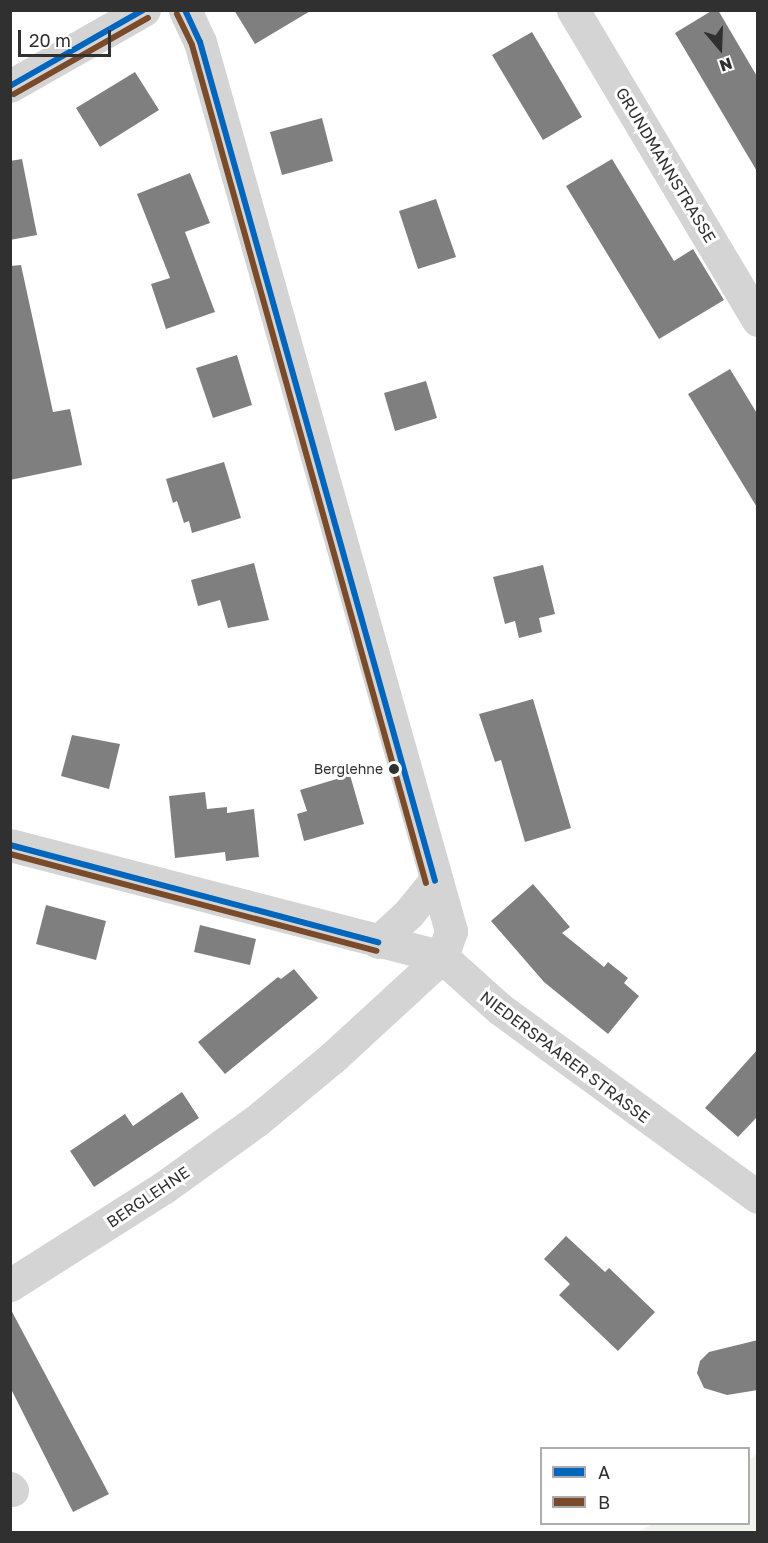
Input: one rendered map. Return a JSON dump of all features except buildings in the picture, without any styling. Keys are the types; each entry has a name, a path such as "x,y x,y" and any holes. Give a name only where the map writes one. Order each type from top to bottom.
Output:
{"street":[{"path":"10,86 144,10"},
{"path":"10,845 442,957 451,931 435,881 200,42 185,10"},
{"name":"GRUNDMANNSTRASSE","path":"573,10 758,320"},
{"path":"378,942 409,914 435,881"},
{"name":"NIEDERSPAARER STRASSE","path":"442,957 500,1009 756,1194"},
{"name":"BERGLEHNE","path":"10,1285 153,1195 256,1121 332,1058 442,957"}],"shaded area":[{"path":"757,1453 757,1532 638,1532 650,1525 750,1525 750,1459"}],"transit line":[{"name":"A","path":"10,86 143,10"},
{"name":"A","path":"185,10 200,42 435,881"},
{"name":"B","path":"177,14 192,45 426,883"},
{"name":"B","path":"14,94 148,18"},
{"name":"A","path":"10,845 378,942"},
{"name":"B","path":"10,854 376,951"}],"place":[{"name":"Berglehne","path":"394,769"}]}
